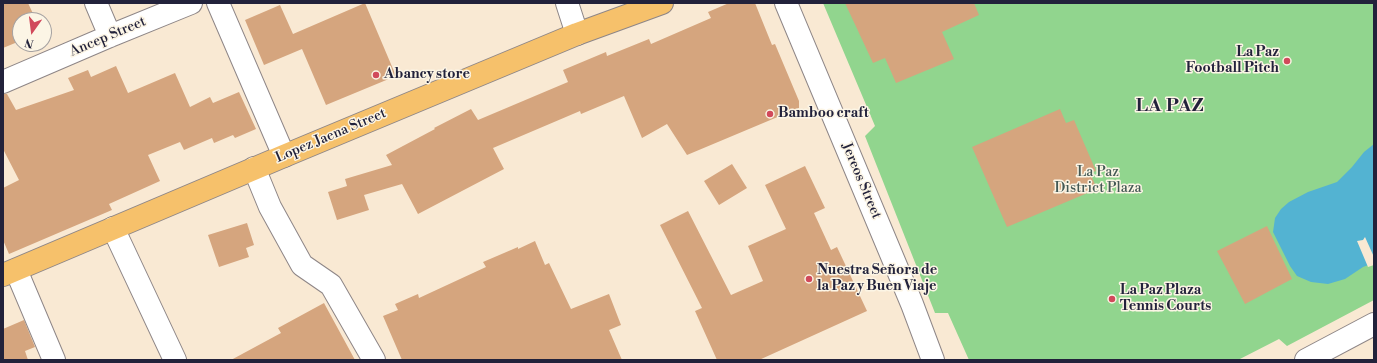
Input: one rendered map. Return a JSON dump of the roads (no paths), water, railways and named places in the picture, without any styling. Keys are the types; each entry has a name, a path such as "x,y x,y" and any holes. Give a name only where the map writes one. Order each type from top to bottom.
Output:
{"main road":[{"name":"Lopez Jaena Street","path":"9,273 254,168 640,7 662,3"}],"street":[{"path":"96,3 110,36"},
{"name":"Ancep Street","path":"3,82 191,3"},
{"path":"218,3 284,156"},
{"path":"566,3 577,34"},
{"name":"Jereos Street","path":"786,3 912,304 932,360"},
{"path":"254,168 270,207 302,265 331,286 374,360"},
{"path":"113,228 175,360"},
{"path":"9,273 54,360"},
{"path":"1306,360 1374,324"}],"water":[{"path":"1374,144 1374,263 1363,267 1345,279 1328,284 1311,282 1297,276 1290,266 1273,232 1275,218 1281,209 1289,202 1308,192 1337,182 1364,152"}],"place":[{"name":"La Paz Football Pitch","path":"1287,61"},
{"name":"Abancy store","path":"376,75"},
{"name":"Bamboo craft","path":"770,114"},
{"name":"Nuestra Señora de la Paz y Buen Viaje","path":"809,279"},
{"name":"La Paz Plaza Tennis Courts","path":"1112,299"}],"district":[{"name":"LA PAZ","path":"1170,107"}],"park label":[{"name":"La Paz District Plaza","path":"1098,182"}]}
